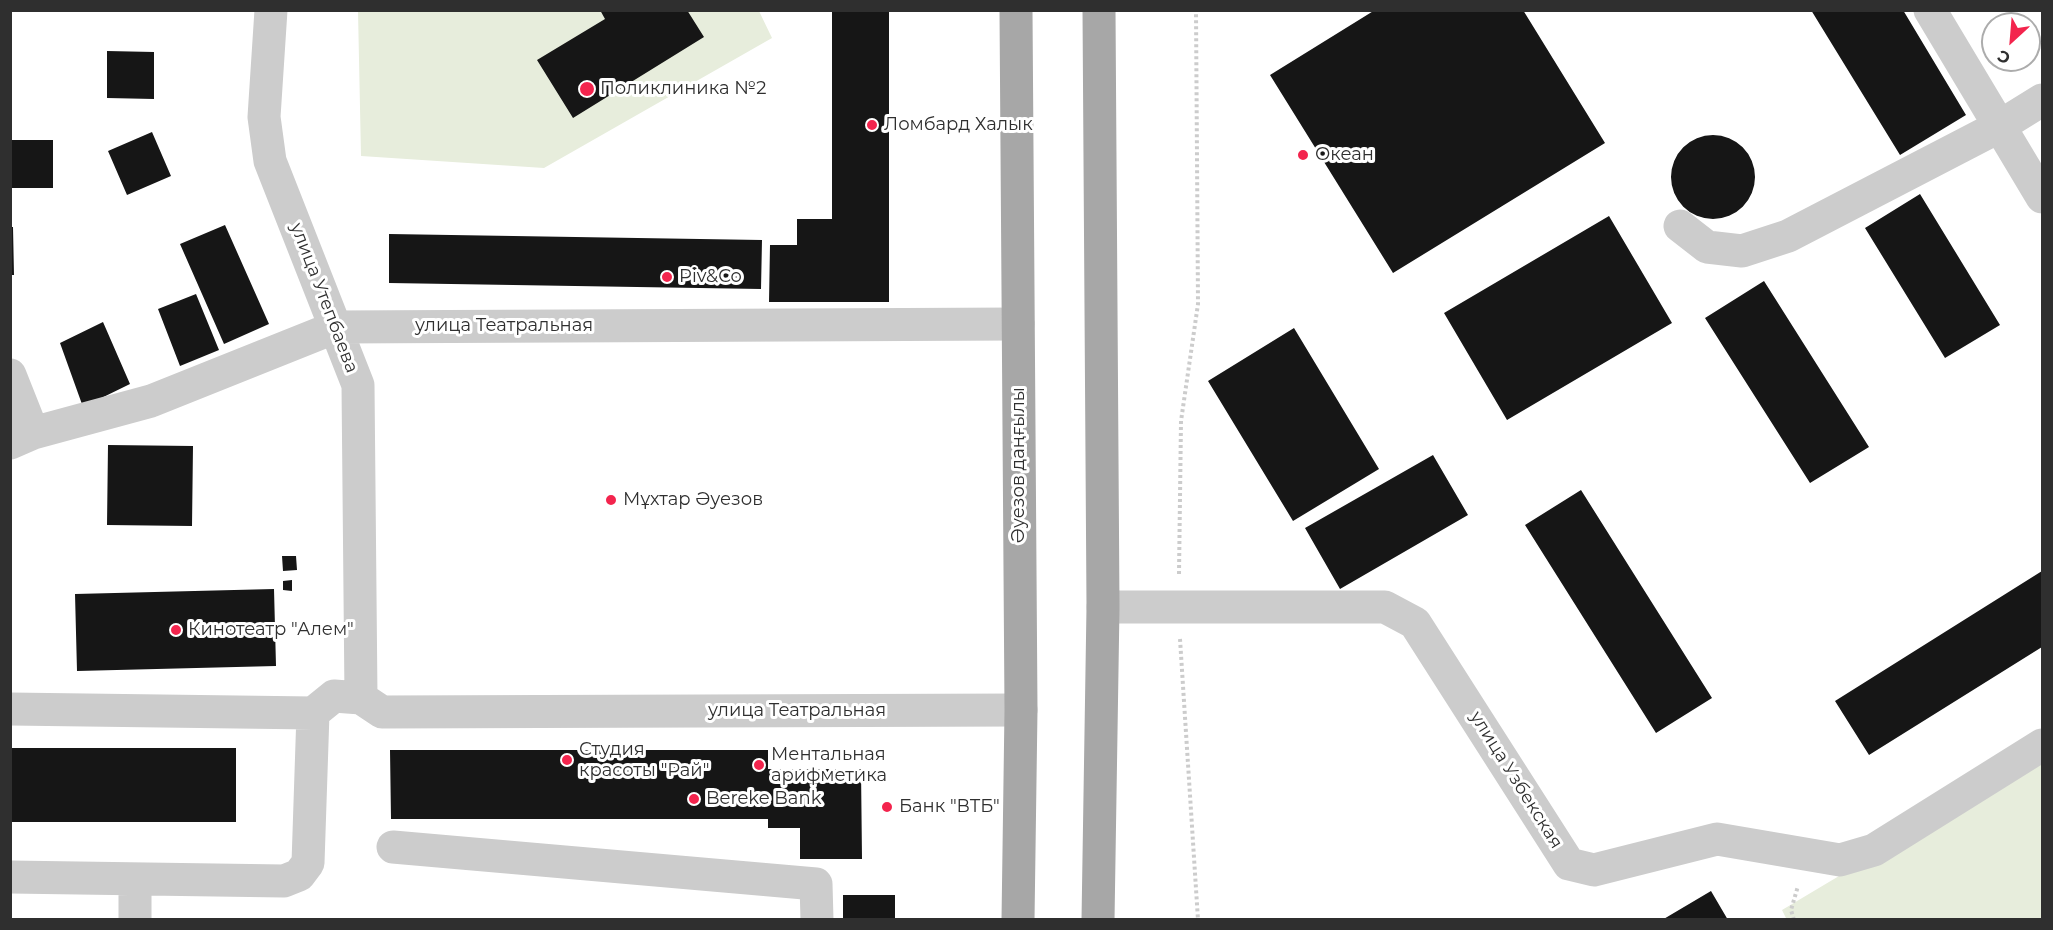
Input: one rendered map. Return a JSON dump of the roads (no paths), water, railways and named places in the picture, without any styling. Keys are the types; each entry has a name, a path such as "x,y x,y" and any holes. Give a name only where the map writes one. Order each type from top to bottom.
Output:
{"main road":[{"name":"Әуезов даңғылы","path":"1016,10 1021,710 1018,920"},
{"path":"1098,920 1103,607 1099,10"}],"street":[{"name":"улица Утепбаева","path":"271,10 264,117 270,161 358,385 361,698"},
{"path":"1930,10 2043,197"},
{"path":"1680,226 1707,247 1742,251 1788,236 2000,126 2043,100"},
{"name":"улица Театральная","path":"22,438 151,401 336,327 1018,324"},
{"path":"10,375 22,438"},
{"name":"улица Узбекская","path":"1103,607 1385,607 1415,622 1569,864 1594,870 1716,839 1840,860 1874,850 2043,745"},
{"path":"10,709 313,713 334,696 361,698"},
{"name":"улица Театральная","path":"361,698 382,712 1021,710"},
{"path":"10,877 284,881 299,875 308,863 313,713"},
{"path":"393,847 816,884 817,920"},
{"path":"135,879 135,920"}],"place":[{"name":"Поликлиника №2","path":"587,89"},
{"name":"Ломбард Халык","path":"872,125"},
{"name":"Океан","path":"1303,155"},
{"name":"Piv&Co","path":"667,277"},
{"name":"Мұхтар Әуезов","path":"611,500"},
{"name":"Кинотеатр \"Алем\"","path":"176,630"},
{"name":"Студия красоты \"Рай\"","path":"567,760"},
{"name":"Ментальная арифметика","path":"759,765"},
{"name":"Bereke Bank","path":"694,799"},
{"name":"Банк \"ВТБ\"","path":"887,807"}]}
